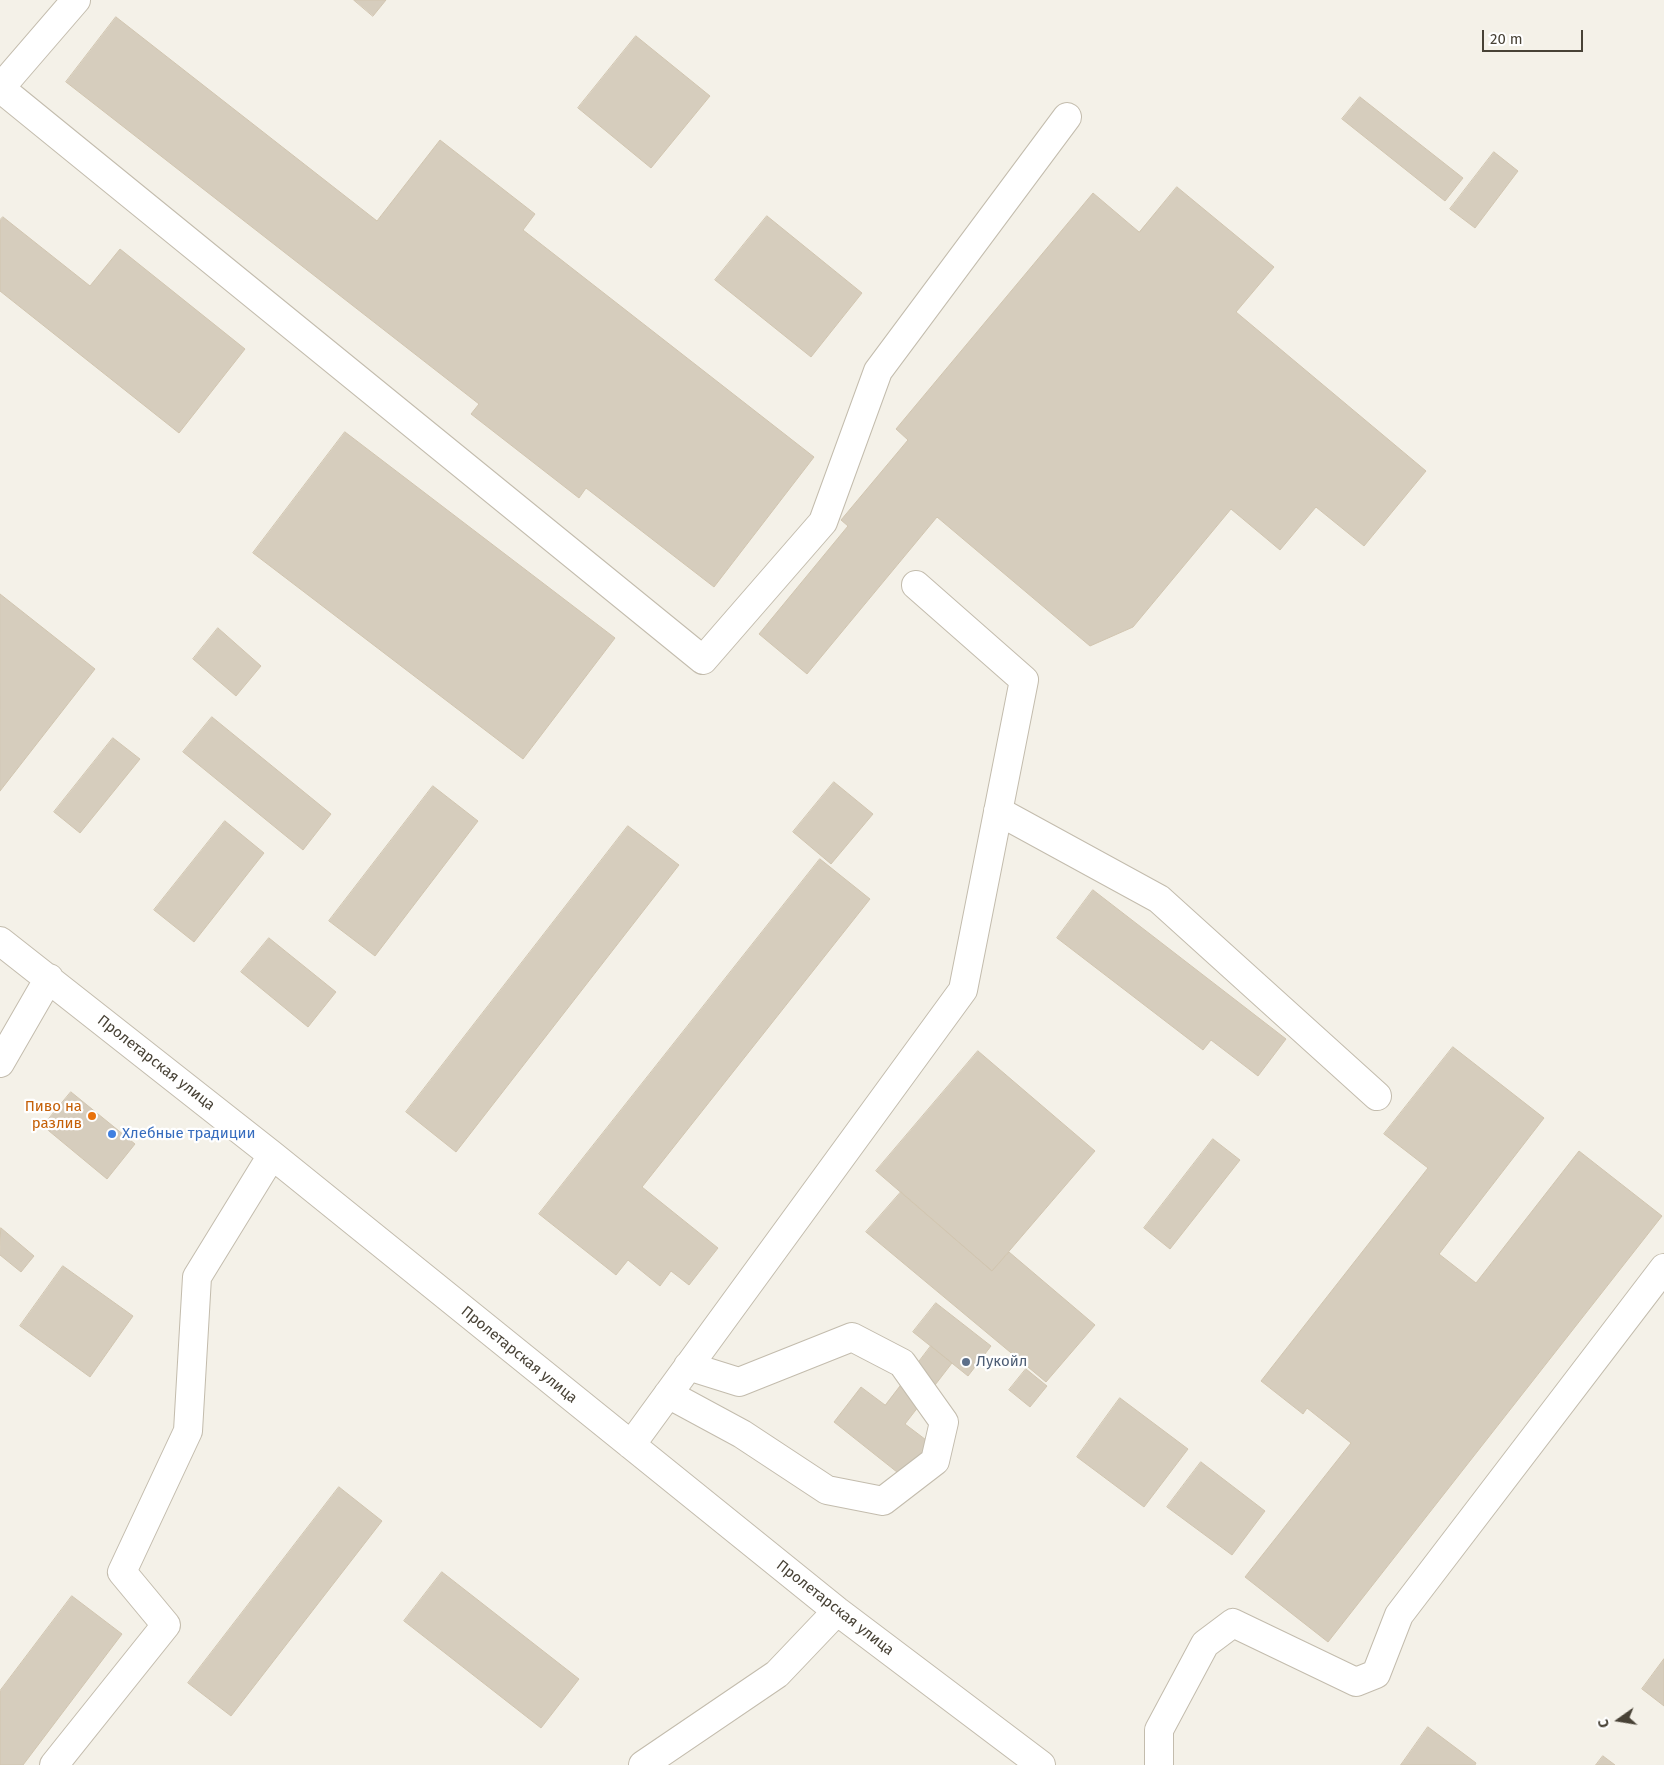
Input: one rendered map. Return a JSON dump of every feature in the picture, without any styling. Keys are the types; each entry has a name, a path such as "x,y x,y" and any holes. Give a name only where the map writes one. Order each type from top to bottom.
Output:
{"street":[{"path":"76,0 0,88 703,660 823,522 878,371 1067,117"},
{"path":"630,1445 963,990 1024,680 916,585"},
{"path":"998,811 1159,899 1377,1096"},
{"name":"Пролетарская улица","path":"0,941 272,1155 837,1611 1041,1765"},
{"path":"0,1063 49,978"},
{"path":"54,1765 166,1625 122,1572 188,1431 197,1277 272,1155"},
{"path":"1159,1765 1159,1730 1205,1644 1233,1624 1356,1682 1376,1674 1399,1615 1664,1268"},
{"path":"668,1394 742,1434 828,1490 883,1501 935,1461 944,1422 902,1363 852,1337 739,1382 688,1366"},
{"path":"643,1765 777,1674 837,1611"}],"building":[{"path":"354,0 386,0 373,16"},
{"path":"116,17 377,221 440,140 535,214 523,230 814,457 714,587 586,488 579,498 471,414 479,404 66,82"},
{"path":"636,36 710,96 651,168 578,108"},
{"path":"1360,97 1463,178 1445,201 1342,119"},
{"path":"1494,152 1518,171 1475,228 1450,209"},
{"path":"1177,187 1274,267 1236,312 1426,471 1364,546 1316,507 1280,550 1231,509 1133,627 1090,646 937,517 807,674 759,634 848,526 841,520 908,440 896,429 1093,193 1139,232"},
{"path":"767,216 862,293 811,357 715,280"},
{"path":"3,217 90,286 120,249 245,349 179,433 0,291 0,220"},
{"path":"345,432 615,638 523,759 253,553"},
{"path":"0,594 95,669 0,791"},
{"path":"218,628 261,666 236,696 193,659"},
{"path":"212,717 331,814 303,850 183,752"},
{"path":"113,738 140,759 80,833 54,812"},
{"path":"834,782 873,814 831,864 793,832"},
{"path":"433,786 478,821 375,956 329,921"},
{"path":"225,821 264,853 194,942 154,910"},
{"path":"628,826 679,865 456,1152 406,1112"},
{"path":"820,859 870,899 642,1187 718,1248 689,1285 671,1271 660,1286 628,1260 616,1275 539,1214"},
{"path":"1093,890 1286,1039 1258,1076 1211,1040 1203,1050 1057,938"},
{"path":"269,938 336,992 308,1027 241,972"},
{"path":"1453,1047 1544,1118 1439,1254 1476,1283 1579,1151 1662,1216 1328,1642 1245,1577 1351,1443 1307,1408 1303,1414 1261,1381 1428,1168 1384,1134"},
{"path":"978,1051 1095,1151 992,1271 876,1171"},
{"path":"71,1092 135,1144 107,1179 43,1126"},
{"path":"1213,1139 1240,1160 1170,1249 1144,1228"},
{"path":"901,1192 992,1271 1009,1252 1095,1325 1046,1382 866,1232"},
{"path":"1,1228 34,1256 21,1272 0,1255"},
{"path":"63,1266 133,1316 90,1377 20,1326"},
{"path":"936,1303 991,1346 968,1376 913,1332"},
{"path":"931,1346 952,1363 905,1424 934,1446 907,1480 834,1422 861,1387 885,1405"},
{"path":"1026,1369 1047,1386 1030,1407 1009,1390"},
{"path":"1120,1398 1188,1449 1144,1507 1077,1457"},
{"path":"1201,1462 1265,1511 1232,1555 1167,1507"},
{"path":"339,1487 382,1521 231,1716 188,1683"},
{"path":"442,1572 579,1679 541,1728 404,1621"},
{"path":"72,1596 122,1634 23,1765 0,1765 0,1691"},
{"path":"1664,1659 1664,1706 1642,1689"},
{"path":"1428,1727 1476,1763 1475,1765 1401,1765"},
{"path":"1603,1756 1615,1765 1596,1765"}],"place":[{"name":"Пиво на разлив","path":"92,1116"},
{"name":"Хлебные традиции","path":"112,1134"},
{"name":"Лукойл","path":"966,1362"}]}
